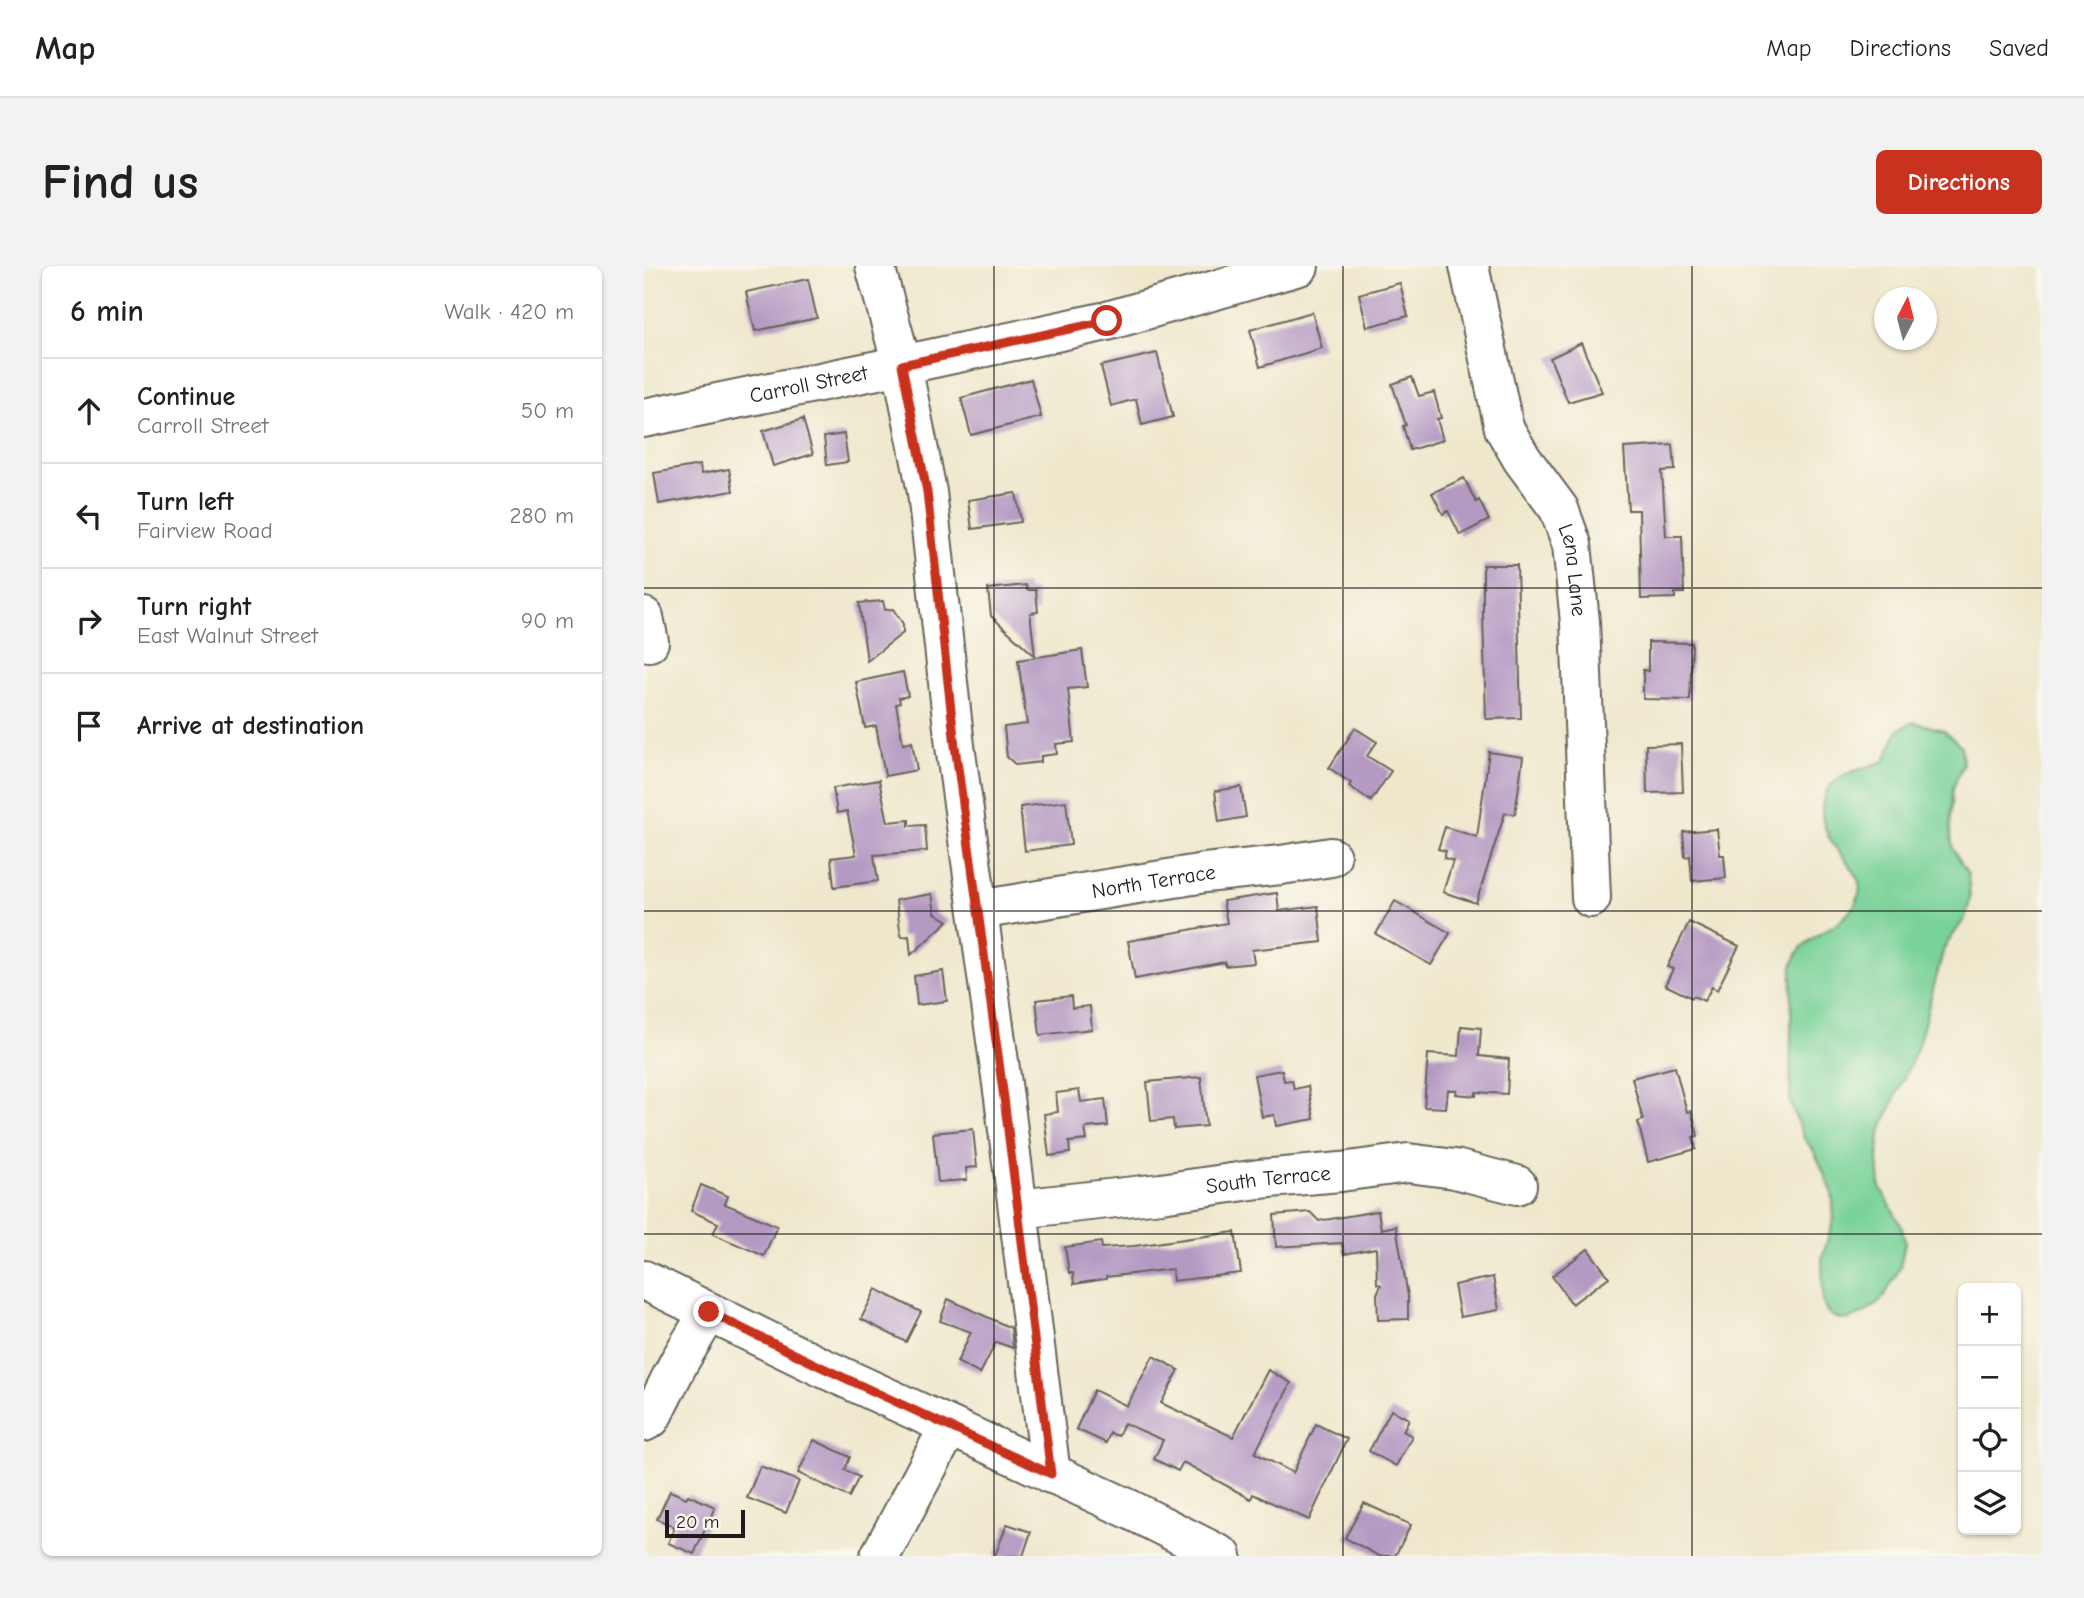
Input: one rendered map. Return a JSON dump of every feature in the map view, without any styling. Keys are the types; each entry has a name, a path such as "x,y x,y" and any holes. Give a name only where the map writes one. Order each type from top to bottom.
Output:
{"street":[{"path":"874,266 902,365 927,492 955,746 1051,1474"},
{"name":"Carroll Street","path":"644,418 1107,321 1299,266"},
{"name":"Lena Lane","path":"1469,266 1504,428 1522,459 1559,509 1572,545 1580,622 1591,898"},
{"name":"North Terrace","path":"978,910 1205,873 1331,857"},
{"name":"South Terrace","path":"1018,1209 1408,1163 1455,1169 1517,1185"},
{"path":"644,1280 948,1427 1127,1508 1222,1556"},
{"path":"644,1422 651,1418 679,1362 709,1312"},
{"path":"880,1556 948,1427"}],"green space":[{"path":"1913,722 1943,730 1961,746 1963,764 1953,788 1950,830 1953,849 1968,874 1970,901 1965,918 1944,948 1918,1046 1880,1132 1880,1187 1901,1225 1905,1242 1900,1268 1884,1297 1865,1313 1848,1320 1828,1313 1823,1303 1822,1258 1834,1219 1832,1191 1815,1153 1804,1138 1790,1102 1792,966 1802,947 1850,912 1859,894 1860,887 1855,874 1828,835 1823,817 1823,800 1832,784 1843,775 1885,761 1898,730"}],"building":[{"path":"808,279 817,318 755,331 746,292"},
{"path":"1400,283 1408,316 1367,327 1359,294"},
{"path":"1312,312 1322,348 1260,367 1250,330"},
{"path":"1581,343 1602,392 1568,402 1550,358"},
{"path":"1157,353 1173,417 1142,425 1136,399 1111,406 1101,366"},
{"path":"1412,377 1419,396 1434,392 1443,440 1410,450 1403,426 1406,425 1392,384"},
{"path":"1031,379 1041,417 971,435 961,398"},
{"path":"803,419 813,454 773,466 763,431"},
{"path":"844,434 848,462 827,465 824,437"},
{"path":"1673,445 1675,470 1662,471 1666,536 1682,536 1684,593 1675,593 1675,598 1641,599 1639,510 1628,510 1624,448"},
{"path":"700,465 701,474 729,469 733,491 659,504 654,473"},
{"path":"1464,478 1489,520 1460,535 1448,511 1443,514 1432,493"},
{"path":"1016,493 1021,522 972,529 968,500"},
{"path":"1483,565 1517,565 1521,718 1486,719"},
{"path":"1026,585 1027,590 1036,590 1038,612 1030,613 1035,656 991,616 988,589"},
{"path":"883,601 885,610 893,609 903,624 903,633 867,661 859,603"},
{"path":"1648,642 1692,643 1690,700 1643,699 1643,670 1648,671"},
{"path":"1082,650 1087,687 1068,689 1074,742 1056,744 1057,754 1041,756 1041,762 1016,765 1007,757 1004,727 1027,724 1018,660"},
{"path":"903,672 908,696 899,698 900,703 896,704 903,744 912,742 917,770 885,776 876,726 865,728 856,682"},
{"path":"1355,728 1377,742 1367,756 1391,771 1371,801 1329,768"},
{"path":"1681,744 1683,792 1647,793 1646,745"},
{"path":"1489,752 1523,757 1515,814 1505,813 1476,903 1443,892 1453,861 1444,858 1446,851 1438,849 1445,827 1477,837"},
{"path":"879,780 888,822 909,820 909,826 925,825 927,851 874,855 878,881 834,887 831,858 856,855 847,811 837,813 833,788"},
{"path":"1241,787 1246,817 1219,822 1215,791"},
{"path":"1066,801 1071,845 1025,851 1020,807"},
{"path":"1717,829 1720,855 1724,855 1726,878 1692,881 1690,856 1685,857 1683,832"},
{"path":"1277,893 1279,911 1318,906 1322,942 1252,950 1254,963 1225,966 1225,962 1135,979 1128,941 1227,923 1223,901"},
{"path":"932,894 935,913 948,921 911,955 909,936 901,937 896,900"},
{"path":"1395,901 1450,933 1431,965 1376,934"},
{"path":"1689,922 1739,946 1717,990 1712,987 1704,1001 1665,985 1673,969 1667,967"},
{"path":"943,971 947,1001 917,1005 914,976"},
{"path":"1071,996 1072,1008 1090,1006 1092,1029 1040,1035 1036,1000"},
{"path":"1461,1026 1481,1028 1479,1056 1509,1059 1507,1094 1476,1092 1476,1096 1456,1094 1457,1090 1448,1090 1446,1108 1424,1107 1428,1054 1459,1056"},
{"path":"1675,1067 1687,1112 1691,1111 1698,1136 1693,1137 1696,1149 1648,1162 1638,1122 1643,1120 1632,1078"},
{"path":"1282,1070 1284,1081 1292,1080 1294,1089 1308,1086 1314,1119 1276,1126 1274,1115 1262,1117 1254,1075"},
{"path":"1201,1077 1206,1126 1174,1129 1173,1119 1151,1121 1147,1082"},
{"path":"1079,1090 1081,1102 1105,1099 1108,1126 1085,1128 1087,1140 1069,1142 1070,1153 1049,1156 1044,1114 1058,1112 1056,1093"},
{"path":"973,1129 977,1167 966,1168 967,1180 938,1182 933,1133"},
{"path":"701,1185 728,1196 725,1204 777,1226 764,1256 713,1234 718,1223 691,1211"},
{"path":"1378,1211 1381,1229 1396,1226 1408,1296 1408,1319 1378,1320 1377,1294 1381,1285 1377,1283 1376,1248 1344,1254 1342,1243 1276,1247 1274,1215 1310,1212 1319,1221"},
{"path":"1235,1232 1241,1273 1173,1281 1172,1269 1074,1284 1073,1273 1069,1273 1065,1247 1101,1242 1102,1248 1134,1246"},
{"path":"1588,1249 1609,1277 1572,1304 1552,1276"},
{"path":"1493,1277 1499,1310 1460,1317 1454,1285"},
{"path":"876,1289 921,1312 906,1342 861,1319"},
{"path":"948,1299 1011,1328 1013,1348 996,1342 980,1374 957,1362 971,1332 940,1321"},
{"path":"1153,1356 1179,1370 1161,1403 1233,1437 1268,1370 1291,1383 1255,1453 1293,1473 1316,1424 1347,1439 1309,1520 1253,1494 1251,1499 1183,1462 1178,1471 1154,1459 1163,1440 1124,1423 1118,1436 1110,1433 1106,1443 1076,1429 1094,1390 1127,1406"},
{"path":"1391,1410 1409,1419 1403,1431 1412,1436 1396,1466 1369,1451"},
{"path":"814,1440 850,1457 845,1470 859,1477 849,1497 798,1473"},
{"path":"760,1466 799,1481 786,1513 747,1498"},
{"path":"670,1491 686,1498 688,1495 715,1507 694,1554 668,1543 675,1527 657,1519"},
{"path":"1364,1503 1411,1525 1395,1556 1379,1556 1345,1538"},
{"path":"1007,1524 1031,1532 1023,1556 995,1556"}],"route":[{"path":"709,1312 1051,1474 1004,1098 955,746 927,492 902,365 1107,321"}]}
